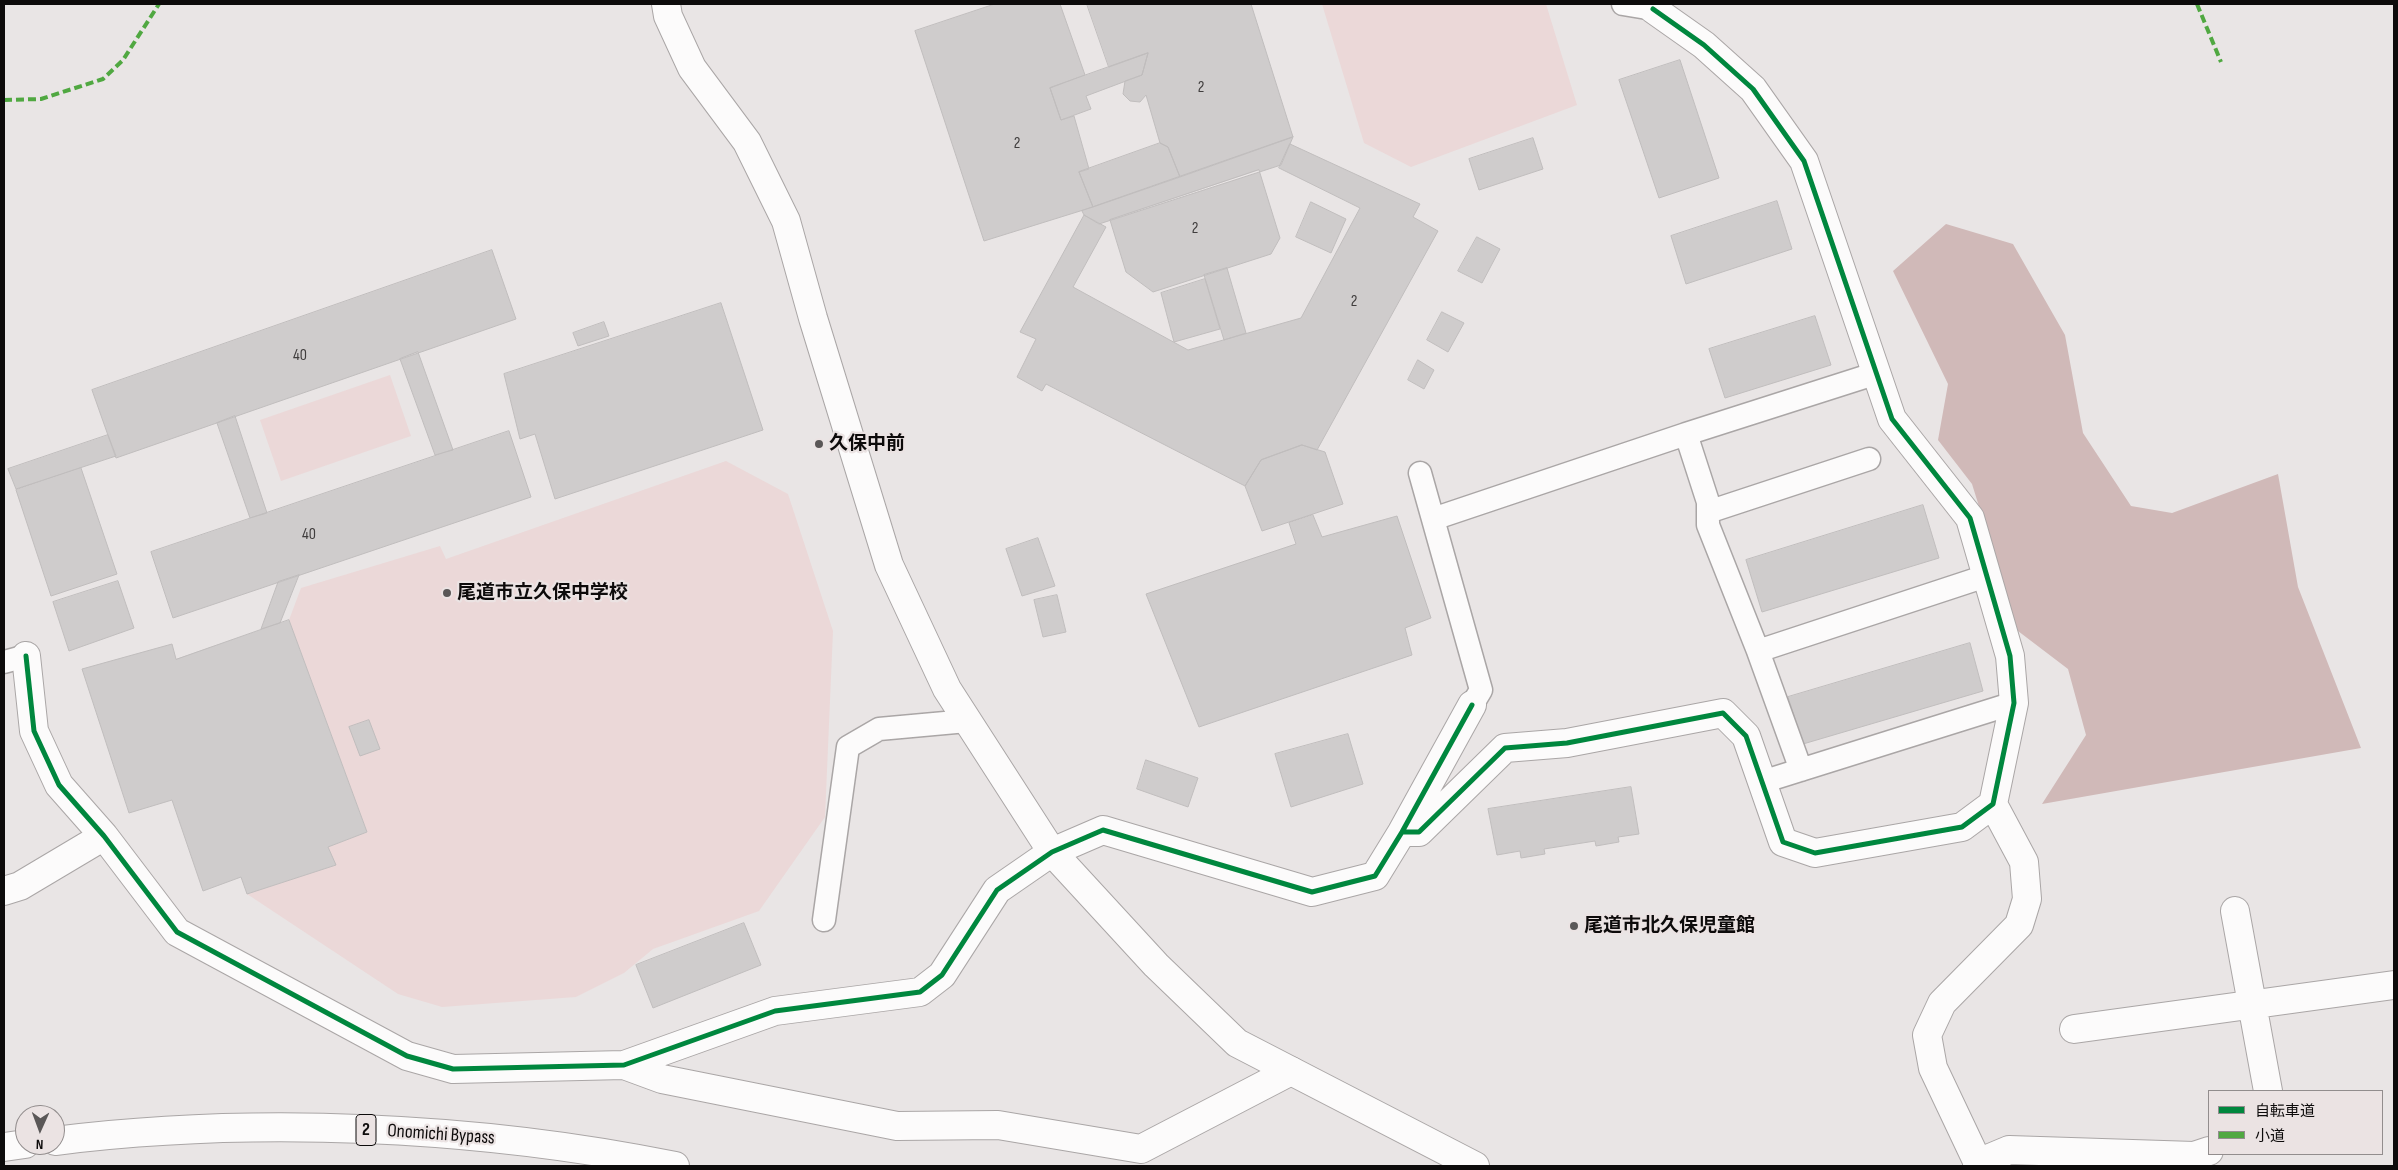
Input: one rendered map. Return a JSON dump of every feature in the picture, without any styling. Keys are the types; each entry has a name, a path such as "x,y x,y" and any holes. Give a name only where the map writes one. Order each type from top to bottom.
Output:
{"main road":[{"path":"666,4 668,16 692,68 747,142 786,221 813,318 888,565 947,689 1052,852 1156,965 1237,1043 1475,1166"},
{"path":"1653,9 1704,45 1753,89 1804,161 1892,419 1970,518 2010,656 2014,703 1993,804 2024,862 2027,899 2018,925 1942,1003 1927,1035 1933,1068 1978,1165 2009,1150 2194,1156 2208,1151"},
{"path":"15,659 34,731 59,785 104,836 177,932 407,1056 452,1069 624,1066 774,1011 920,992 942,975 997,890 1052,852 1103,830 1312,892 1375,876 1402,832 1472,705"},
{"path":"1402,832 1419,832 1505,748 1567,743 1723,713 1746,736 1783,842 1815,853 1962,827 1993,804"},
{"path":"4,891 20,886 104,836"},
{"path":"2235,911 2268,1090"},
{"path":"2074,1029 2394,985"},
{"path":"624,1066 662,1080 897,1126 998,1125 1142,1149 1291,1071"},
{"name":"Onomichi Bypass","path":"65,1140 112,1134 257,1128 395,1131 530,1142 675,1166"}],"lane":[{"path":"1623,4 1653,9"},
{"path":"1433,519 1686,434 1876,373"},
{"path":"1686,434 1708,502 1708,525 1758,651 1801,770"},
{"path":"1708,512 1869,459"},
{"path":"1420,473 1481,690 1472,705"},
{"path":"1758,651 1986,576"},
{"path":"1762,782 2014,703"},
{"path":"824,920 848,747 879,729 967,721"}],"shaded area":[{"path":"1322,4 1546,4 1577,105 1411,167 1364,143"},
{"path":"1946,224 2013,244 2065,335 2083,433 2131,506 2172,513 2278,474 2298,587 2361,748 2042,804 2086,735 2068,669 2018,631 1972,484 1938,440 1948,384 1893,271"},
{"path":"390,375 411,436 281,481 260,420"},
{"path":"726,461 788,494 833,631 825,817 759,911 653,949 624,973 576,997 442,1007 398,994 247,894 335,865 328,847 367,832 289,620 301,588 440,546 446,559"}],"building":[{"path":"995,4 1060,4 1085,75 1050,88 1061,120 1074,116 1089,169 1079,172 1093,207 984,241 915,31"},
{"path":"1087,4 1251,4 1293,137 1180,177 1168,147 1160,143 1146,95 1140,102 1130,101 1123,94 1125,81 1142,75 1148,53 1109,67"},
{"path":"1148,53 1142,75 1086,96 1091,109 1061,120 1050,88"},
{"path":"1680,60 1719,178 1659,198 1619,80"},
{"path":"1293,137 1281,165 1099,224 1084,215 1082,211"},
{"path":"1533,138 1543,169 1479,190 1469,159"},
{"path":"1160,143 1168,147 1180,177 1093,207 1079,172"},
{"path":"1290,144 1420,204 1413,217 1438,231 1317,450 1302,445 1261,460 1245,486 1046,384 1042,391 1017,377 1036,339 1020,332 1084,215 1106,227 1073,287 1188,350 1301,318 1360,208 1279,168"},
{"path":"1259,170 1280,238 1271,254 1153,292 1126,272 1110,220"},
{"path":"1777,201 1792,249 1686,284 1671,236"},
{"path":"1311,202 1346,219 1331,253 1296,237"},
{"path":"1477,237 1500,249 1482,283 1458,271"},
{"path":"492,250 516,319 116,458 92,390"},
{"path":"1227,268 1246,333 1224,340 1204,275"},
{"path":"1205,279 1220,329 1174,342 1161,293"},
{"path":"721,303 763,430 555,499 535,434 520,439 504,374"},
{"path":"1442,312 1464,323 1448,352 1427,340"},
{"path":"1815,316 1831,365 1725,398 1709,349"},
{"path":"604,322 609,336 578,346 573,333"},
{"path":"418,352 453,450 435,455 400,359"},
{"path":"1418,360 1434,370 1424,389 1408,380"},
{"path":"235,416 267,513 250,518 217,423"},
{"path":"509,431 531,497 173,618 151,552"},
{"path":"108,435 116,456 16,489 8,469"},
{"path":"1302,445 1325,452 1343,504 1262,531 1245,486 1261,460"},
{"path":"81,468 117,574 51,596 16,490"},
{"path":"1923,505 1939,558 1762,612 1746,560"},
{"path":"1313,515 1322,537 1397,516 1431,618 1405,628 1412,655 1199,727 1146,594 1296,544 1289,523"},
{"path":"1038,538 1055,586 1022,596 1006,549"},
{"path":"299,575 280,623 261,629 278,582"},
{"path":"118,581 134,628 69,651 53,602"},
{"path":"1057,595 1066,632 1043,637 1034,600"},
{"path":"289,620 367,832 328,847 336,865 247,894 241,877 203,891 172,800 129,813 82,669 172,644 176,659"},
{"path":"1970,643 1983,691 1803,744 1788,697"},
{"path":"369,720 380,749 360,756 349,727"},
{"path":"1348,734 1363,784 1291,807 1275,754"},
{"path":"1146,760 1198,778 1188,807 1137,789"},
{"path":"1631,787 1639,834 1618,837 1619,842 1596,846 1595,841 1544,849 1545,854 1521,858 1520,851 1497,855 1488,809"},
{"path":"744,923 761,965 653,1008 636,965"}],"marked path":[{"path":"4,100 41,99 103,79 123,60 159,4"},
{"path":"2197,4 2221,62"}],"cycle path":[{"path":"1402,832 1419,832 1505,748 1567,743 1723,713 1746,736 1783,842 1815,853 1962,827 1993,804 2014,703 2010,656 1970,518 1892,419 1804,161 1753,89 1704,45 1653,9"},
{"path":"26,656 34,731 59,785 104,836 177,932 407,1056 453,1069 624,1065 775,1011 920,992 942,975 997,890 1052,852 1103,830 1312,892 1375,876 1402,832 1472,705"}],"place":[{"name":"久保中前","path":"819,444"},
{"name":"尾道市立久保中学校","path":"447,593"},
{"name":"尾道市北久保児童館","path":"1574,926"}]}
